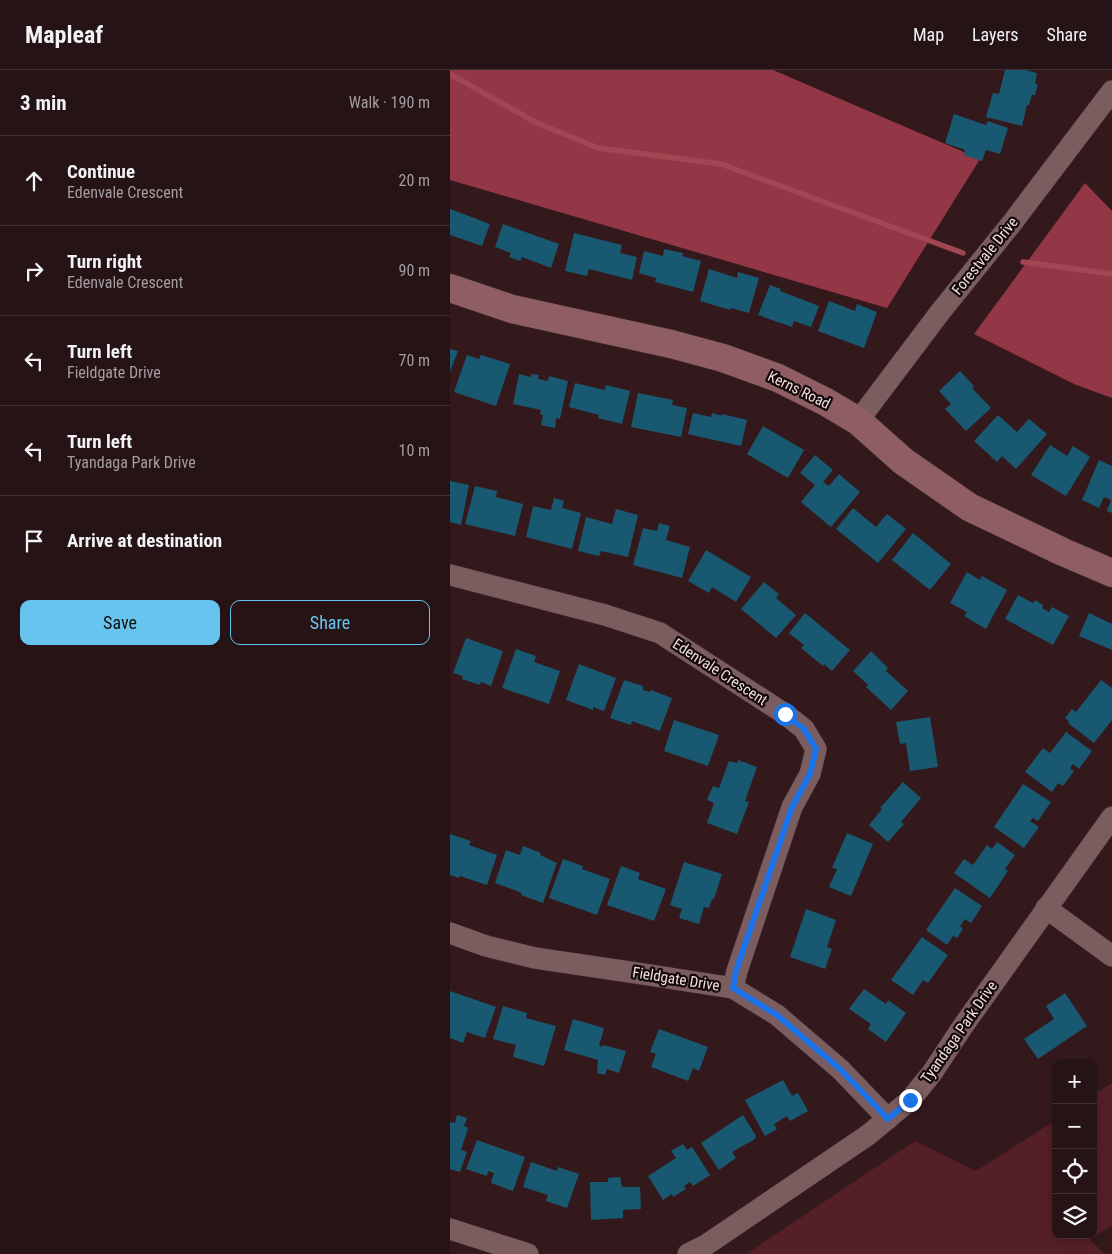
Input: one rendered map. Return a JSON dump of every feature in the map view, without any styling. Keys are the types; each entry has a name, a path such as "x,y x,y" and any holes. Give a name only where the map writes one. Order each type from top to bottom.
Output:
{"street":[{"name":"Forestvale Drive","path":"858,421 941,311 1012,224 1112,91"},
{"name":"Kerns Road","path":"450,288 512,309 671,344 723,358 778,378 826,402 858,421 903,461 969,507 1112,573"},
{"name":"Edenvale Crescent","path":"450,574 605,615 660,633 785,714 804,729 816,749 810,774 792,807 736,971 733,988"},
{"name":"Tyandaga Park Drive","path":"688,1254 706,1245 868,1135 910,1100 932,1073 963,1026 1112,817"},
{"path":"1046,908 1112,956"},
{"name":"Fieldgate Drive","path":"450,933 486,946 535,958 733,988 777,1015 841,1070 888,1119"},
{"path":"450,1229 528,1254"}],"shaded area":[{"path":"450,70 773,70 980,159 887,308 450,180"},
{"path":"1085,183 1112,211 1112,398 1074,384 974,334"},
{"path":"1112,1083 1112,1225 1097,1235 1097,1104 1097,1092"},
{"path":"1052,1123 1052,1239 1091,1239 1090,1240 1105,1254 746,1254 915,1141 976,1171"}],"building":[{"path":"1005,70 1025,70 1037,73 1035,84 1038,84 1035,95 1032,95 1029,105 1027,105 1022,126 986,117 993,93 999,94"},
{"path":"954,114 986,125 988,121 1008,128 1000,154 986,150 982,161 964,155 965,150 945,143"},
{"path":"450,209 490,224 482,246 450,235"},
{"path":"503,224 559,244 551,268 522,257 520,261 509,257 511,253 495,247"},
{"path":"574,233 622,245 620,253 637,257 632,280 589,269 587,276 565,271"},
{"path":"664,249 683,253 682,256 701,261 693,292 655,282 656,278 639,273 644,251 663,256"},
{"path":"709,269 737,278 738,272 759,278 749,313 731,308 730,310 700,301"},
{"path":"770,285 781,289 780,291 819,306 811,327 794,321 792,327 758,315"},
{"path":"829,301 855,311 857,304 877,312 864,348 818,331"},
{"path":"450,349 458,351 450,372"},
{"path":"467,355 479,359 481,355 510,364 496,406 454,392"},
{"path":"960,371 974,386 972,388 991,408 966,431 945,409 951,404 939,391"},
{"path":"519,374 531,377 531,374 539,375 538,379 548,381 549,376 568,381 560,419 556,418 555,428 541,425 543,415 540,414 541,410 513,404"},
{"path":"575,383 605,390 606,385 630,391 622,424 598,418 599,415 569,407"},
{"path":"638,393 673,400 672,405 687,408 681,437 631,427"},
{"path":"693,413 711,417 712,413 722,416 722,414 747,420 741,446 688,434"},
{"path":"998,415 1017,432 1029,419 1047,434 1016,469 1002,456 997,462 974,441"},
{"path":"763,426 804,450 788,478 747,454"},
{"path":"1050,445 1067,456 1073,446 1090,457 1066,496 1031,475"},
{"path":"815,455 833,470 823,482 829,486 839,474 860,492 831,527 801,502 815,485 800,473"},
{"path":"1099,460 1112,466 1112,513 1107,511 1111,500 1104,497 1099,508 1082,500"},
{"path":"450,481 469,485 461,525 450,522"},
{"path":"475,486 497,491 496,497 523,504 515,536 465,524"},
{"path":"554,498 564,501 562,508 581,513 572,549 526,537 533,506 551,510"},
{"path":"853,508 876,527 887,514 906,529 878,563 836,529"},
{"path":"616,509 638,515 628,557 601,551 599,556 578,551 586,517 612,524"},
{"path":"659,523 670,526 666,540 690,547 682,578 633,565 643,528 657,531"},
{"path":"913,533 951,564 930,590 892,560"},
{"path":"706,550 751,577 736,602 712,587 709,593 688,581"},
{"path":"967,572 980,580 982,576 1007,590 986,629 964,616 967,612 950,603"},
{"path":"764,582 779,594 776,598 796,615 776,638 741,609"},
{"path":"1018,595 1033,603 1035,600 1043,605 1042,608 1049,612 1052,607 1069,616 1053,645 1005,619"},
{"path":"805,613 850,650 832,671 801,648 804,645 789,633"},
{"path":"1089,613 1112,624 1112,650 1079,636"},
{"path":"466,638 503,651 491,686 481,682 480,685 462,679 463,676 453,673"},
{"path":"516,649 536,656 534,662 560,671 549,704 502,688"},
{"path":"871,651 888,668 886,671 908,691 891,710 866,687 868,685 853,671"},
{"path":"579,664 616,678 604,711 593,707 593,710 566,700"},
{"path":"624,680 643,686 643,690 650,692 651,690 672,698 660,731 632,721 631,725 610,718"},
{"path":"1101,680 1112,688 1112,720 1094,743 1068,723 1069,721 1065,718 1072,709 1076,712"},
{"path":"930,717 938,767 910,771 906,743 900,744 896,722"},
{"path":"674,720 719,735 708,766 664,751"},
{"path":"1066,732 1092,751 1079,769 1073,764 1070,768 1074,771 1063,786 1058,783 1052,792 1025,772 1043,748 1050,753"},
{"path":"738,760 757,767 745,801 749,802 737,834 707,823 714,803 707,800 713,786 719,788 729,761 737,763"},
{"path":"903,782 921,798 901,822 904,824 888,842 869,825 882,809 880,808"},
{"path":"1023,784 1051,802 1038,821 1033,818 1030,821 1039,827 1024,848 994,827"},
{"path":"847,833 873,844 851,896 829,887 837,869 832,868"},
{"path":"450,834 471,841 469,845 497,855 487,885 460,876 459,878 450,875"},
{"path":"997,842 1015,855 1005,869 1008,871 990,898 954,873 964,859 973,865 987,845 992,849"},
{"path":"523,846 541,853 540,855 557,863 543,903 495,883 506,850 520,855"},
{"path":"563,859 583,866 582,869 610,879 597,915 549,898"},
{"path":"684,862 722,874 714,899 712,899 709,908 704,907 699,924 679,918 682,909 670,905"},
{"path":"621,866 640,873 638,879 666,889 654,921 607,905"},
{"path":"955,888 982,906 971,923 965,919 960,926 963,929 957,938 953,936 947,945 926,930"},
{"path":"806,909 836,920 827,947 832,949 825,969 790,957"},
{"path":"922,937 948,955 928,983 923,980 913,995 891,980"},
{"path":"864,989 886,1004 888,1000 906,1013 886,1042 868,1029 871,1024 849,1009"},
{"path":"450,991 496,1007 485,1038 467,1032 463,1043 450,1038"},
{"path":"1065,993 1087,1026 1038,1059 1024,1039 1054,1019 1046,1006"},
{"path":"503,1006 527,1013 526,1018 556,1026 544,1066 513,1057 516,1045 493,1039"},
{"path":"573,1019 604,1028 599,1046 602,1047 603,1045 626,1051 619,1073 607,1069 605,1075 597,1073 598,1060 564,1050"},
{"path":"659,1029 708,1047 699,1071 693,1068 688,1081 651,1067 656,1054 650,1052"},
{"path":"783,1080 792,1096 798,1093 808,1111 790,1121 787,1116 774,1124 777,1129 765,1136 745,1100"},
{"path":"457,1115 467,1118 464,1126 468,1128 461,1150 467,1152 460,1172 450,1169 450,1122 455,1123"},
{"path":"743,1115 756,1136 755,1139 732,1152 736,1158 719,1170 701,1143"},
{"path":"477,1140 525,1157 513,1191 491,1183 494,1173 488,1171 487,1176 466,1169"},
{"path":"683,1144 687,1150 692,1147 710,1175 693,1186 690,1182 684,1186 686,1189 673,1197 672,1194 663,1200 648,1176 676,1158 671,1151"},
{"path":"531,1162 557,1171 558,1167 579,1174 567,1208 546,1201 548,1195 523,1187"},
{"path":"620,1177 622,1187 640,1187 641,1209 623,1210 623,1218 591,1220 590,1182 608,1182 608,1178"}],"waterway":[{"path":"450,74 537,123 598,148 721,164 963,253"},
{"path":"1023,262 1112,274"}],"route":[{"path":"785,714 804,729 816,749 810,774 792,807 736,971 733,988 777,1015 841,1070 888,1119 910,1100"}]}
